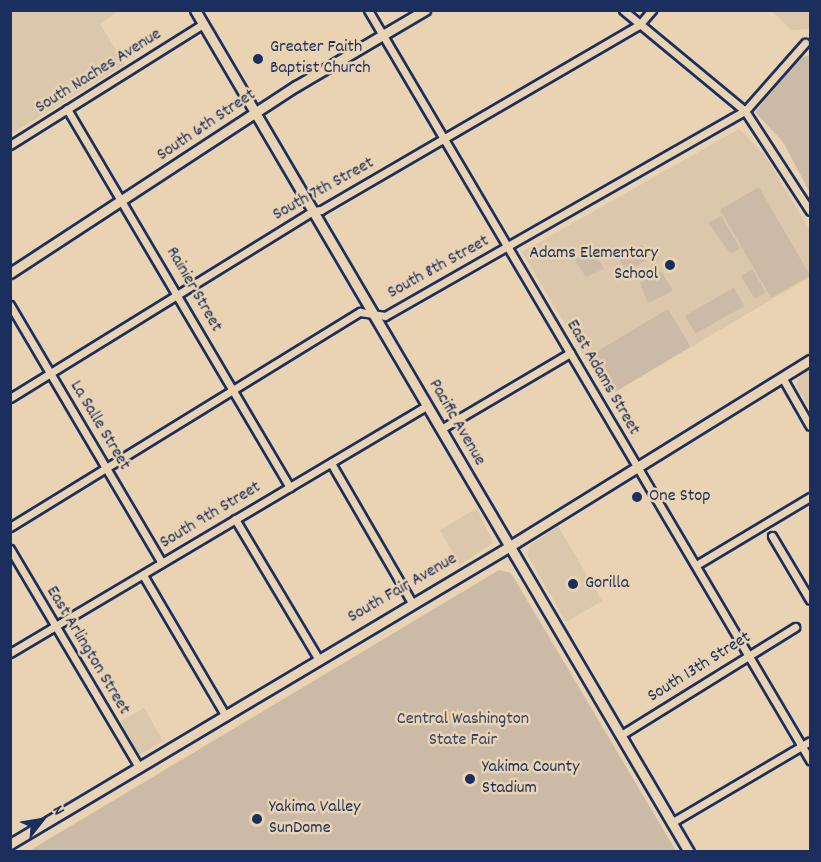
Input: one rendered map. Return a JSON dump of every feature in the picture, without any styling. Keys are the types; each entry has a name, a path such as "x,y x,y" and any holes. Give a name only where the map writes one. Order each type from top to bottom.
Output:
{"street":[{"name":"Pacific Avenue","path":"195,10 689,852"},
{"name":"East Adams Street","path":"368,10 630,456 638,464 698,564 810,760"},
{"name":"South 6th Street","path":"10,273 123,202 256,113 425,10"},
{"path":"623,10 745,111 810,211"},
{"name":"South 7th Street","path":"10,398 313,211 321,210 444,140 639,25 652,10"},
{"name":"South Naches Avenue","path":"10,145 203,24"},
{"name":"South 8th Street","path":"10,527 360,312 385,316 745,111 805,43"},
{"name":"Rainier Street","path":"67,109 290,487"},
{"name":"La Salle Street","path":"10,305 162,563"},
{"path":"441,429 570,353"},
{"name":"South Fair Avenue","path":"10,844 318,658 510,546 638,464 810,360"},
{"path":"782,377 810,426"},
{"name":"South 9th Street","path":"10,653 427,405"},
{"path":"331,463 412,603"},
{"path":"698,564 810,497"},
{"path":"235,519 318,658"},
{"path":"772,536 810,600"},
{"name":"East Arlington Street","path":"10,549 139,768"},
{"path":"142,575 225,715"},
{"name":"South 13th Street","path":"621,735 795,627"},
{"path":"671,823 801,743 810,741"}],"shaded area":[{"path":"11,10 118,11 100,24 125,64 11,134"},
{"path":"772,11 810,11 810,29 791,30"},
{"name":"Adams Elementary School","path":"739,129 764,154 810,230 810,277 608,396 522,252"},
{"path":"810,369 810,410 796,385 800,376"},
{"path":"477,508 493,543 460,565 440,530"},
{"path":"558,526 602,601 566,622 528,556 529,546"},
{"path":"144,708 163,741 137,756 118,723"}],"green space":[{"path":"810,55 810,193 783,142 755,112 800,58"},
{"path":"759,187 810,275 771,298 720,210"},
{"path":"721,216 740,248 731,254 708,223"},
{"path":"641,245 649,251 648,259 628,271 618,258"},
{"path":"584,255 598,259 604,269 586,277 575,260"},
{"path":"752,269 766,292 755,299 741,276"},
{"path":"661,271 673,291 648,303 640,283"},
{"path":"734,288 744,306 695,334 685,315"},
{"path":"668,309 691,347 615,392 593,354"},
{"name":"Central Washington State Fair","path":"499,570 511,573 676,851 29,851"}],"place":[{"name":"Greater Faith Baptist Church","path":"258,59"},
{"name":"Adams Elementary School","path":"670,265"},
{"name":"One Stop","path":"637,497"},
{"name":"Gorilla","path":"573,584"},
{"name":"Yakima County Stadium","path":"470,779"},
{"name":"Yakima Valley SunDome","path":"257,819"}]}
